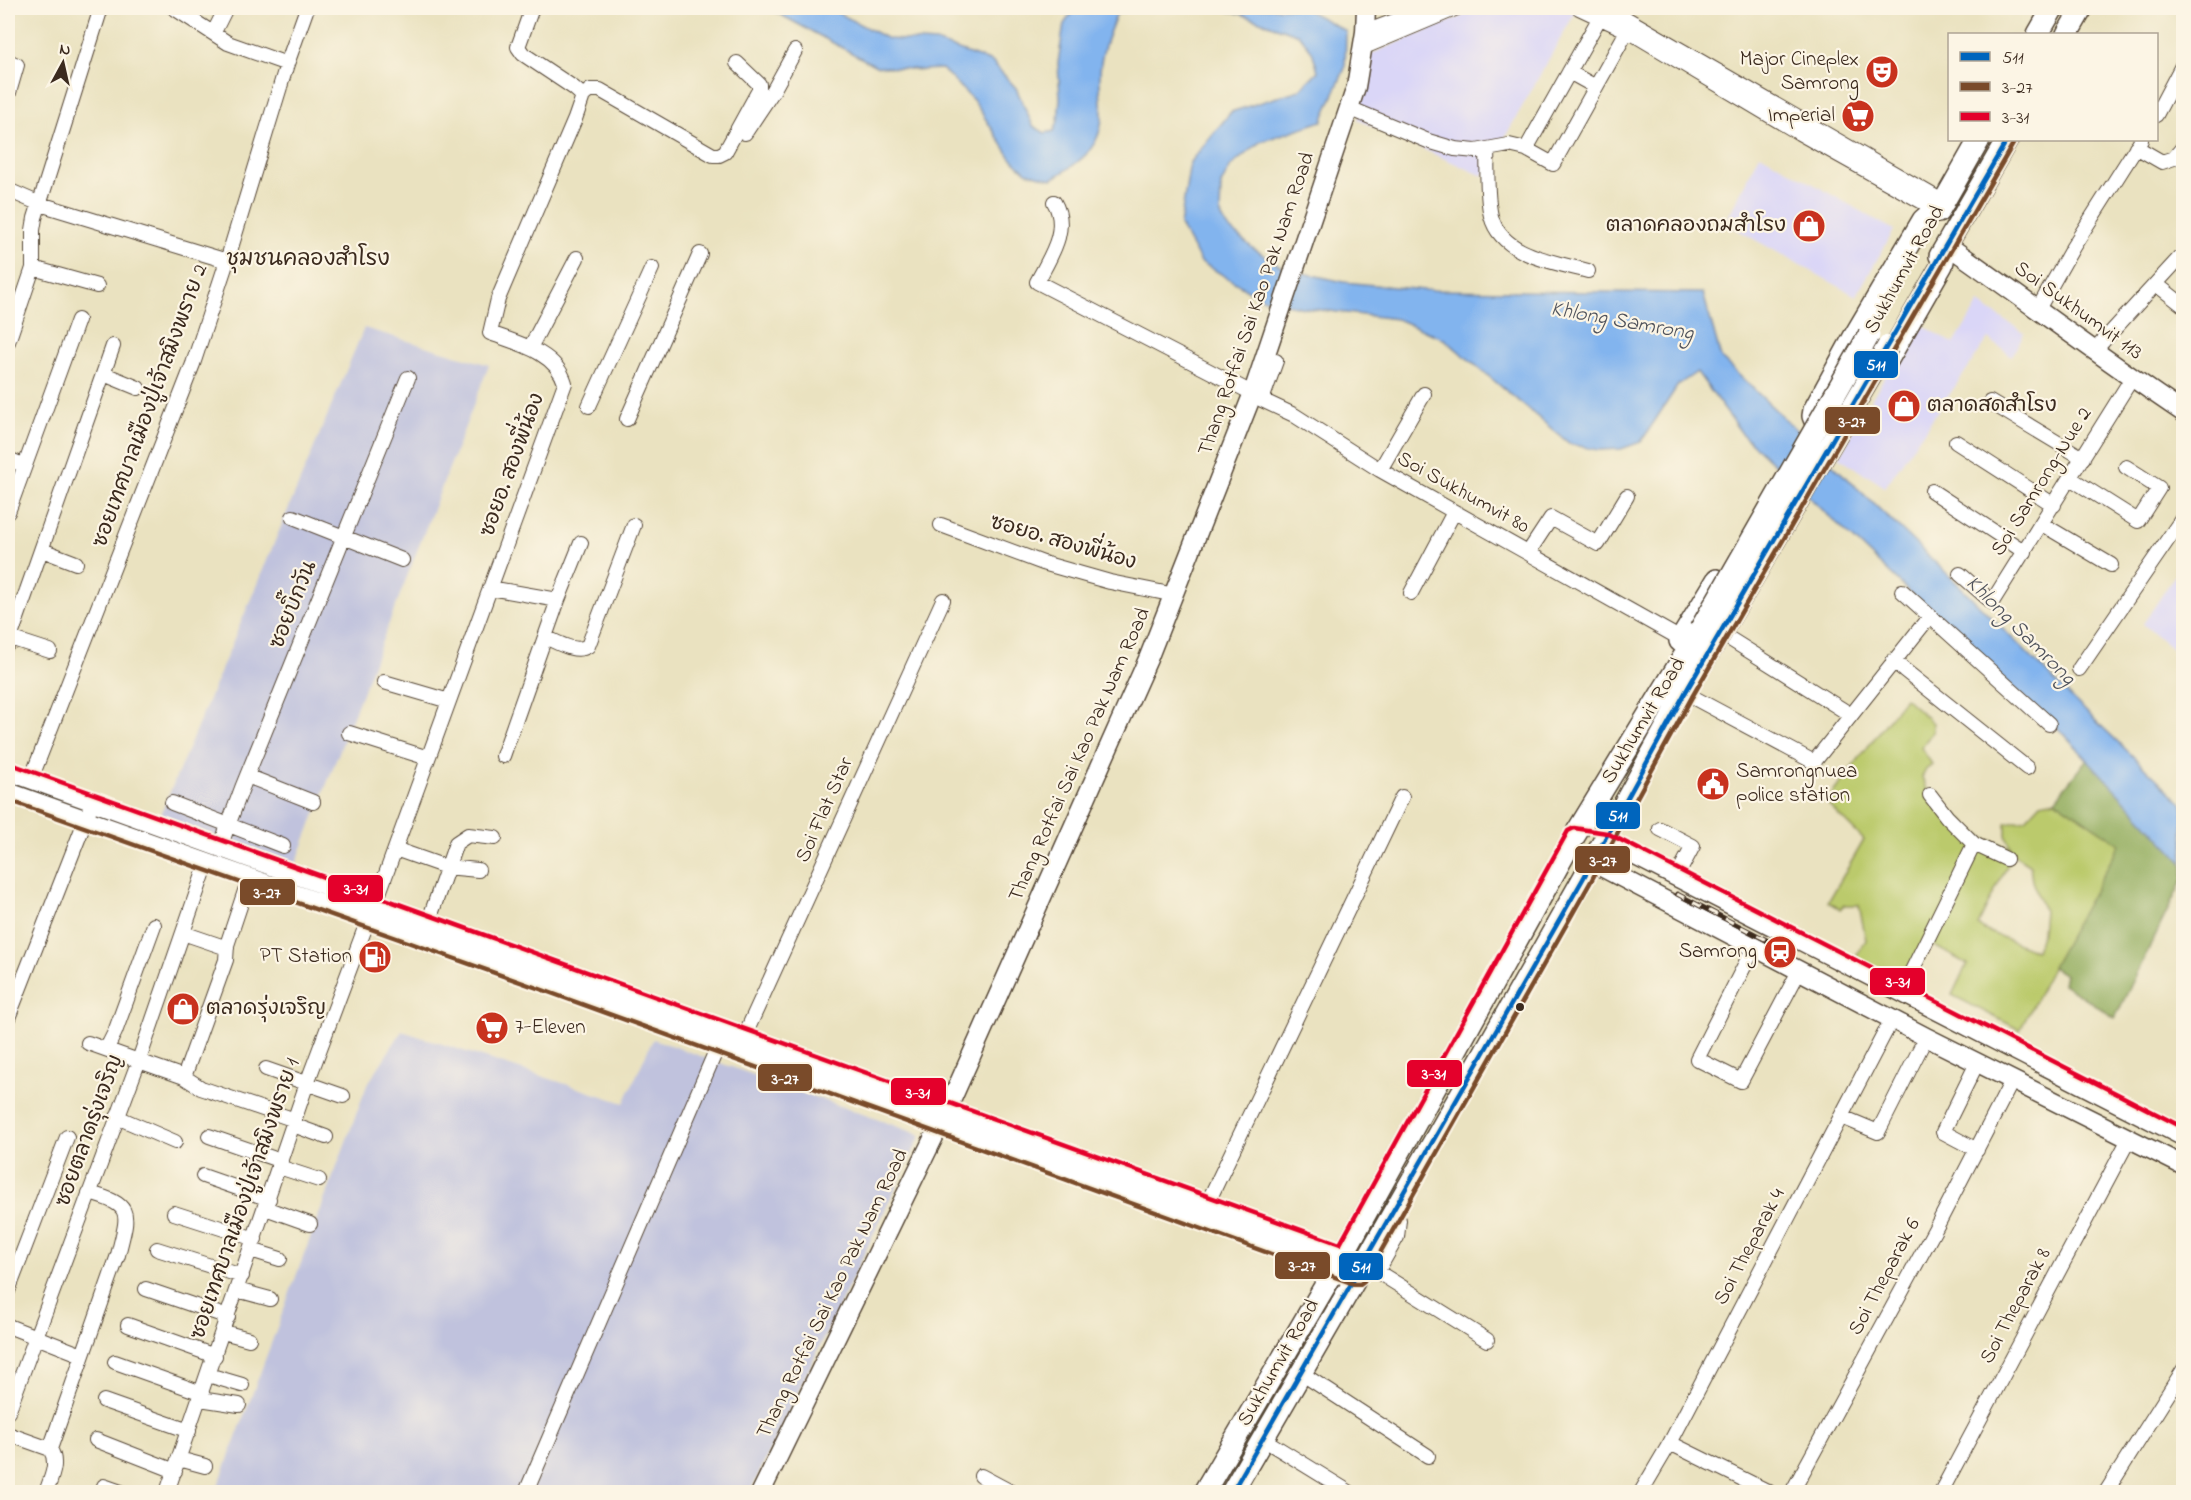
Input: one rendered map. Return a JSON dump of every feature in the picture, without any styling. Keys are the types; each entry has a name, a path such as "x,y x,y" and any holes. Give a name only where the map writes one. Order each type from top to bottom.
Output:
{"highway":[{"path":"2039,33 2053,8"},
{"path":"2068,33 2082,8"},
{"name":"Sukhumvit Road","path":"1232,1492 1301,1373 1366,1269 1392,1214 1592,862 1685,693 1707,637 1869,335 1928,232 1939,205 1978,141"},
{"name":"Sukhumvit Road","path":"1204,1492 1339,1261 1575,835 1658,696 1707,637 1888,345 2006,141"},
{"path":"1939,205 1923,220 1814,410 1813,416 1823,436 1835,441 1844,437 1941,265 1947,245"},
{"path":"1757,526 1777,539 1778,552 1707,637 1742,540 1749,530 1757,526"},
{"path":"1626,750 1647,761"},
{"path":"1575,835 1604,840"},
{"path":"1575,835 1592,862"}],"main road":[{"name":"Thang Rotfai Sai Kao Pak Nam Road","path":"761,1492 947,1110 1148,659 1239,428 1257,396 1280,310 1356,87 1366,8"},
{"name":"Soi Sukhumvit 113","path":"1947,245 2184,413"},
{"path":"8,771 220,847 372,912 595,992 744,1037 1207,1204 1339,1261"},
{"path":"8,792 249,879 372,912 428,923 718,1046 939,1127 1366,1269"},
{"path":"1604,840 2184,1137"},
{"path":"1592,862 1926,1037 2184,1166"}],"street":[{"path":"8,342 33,268 33,230 40,204 101,8"},
{"path":"174,8 228,43 286,64"},
{"path":"214,32 226,8"},
{"name":"ซอยเทศบาลเมืองปู่เจ้าสมิงพราย 2","path":"31,779 193,364 227,261 286,64 307,8"},
{"path":"532,8 518,47 523,54 574,88 582,96 590,90 600,90 713,155 719,155 734,148 741,141 795,51"},
{"path":"1363,40 1429,8"},
{"path":"1363,40 1456,8"},
{"path":"1579,8 1604,12 1939,205"},
{"path":"1526,149 1604,12"},
{"path":"1349,108 1455,149 1488,150 1509,145 1526,149 1553,164 1630,27"},
{"path":"8,61 17,65 8,96"},
{"path":"2158,113 2184,62"},
{"path":"724,152 759,90 759,84 737,63"},
{"path":"1569,72 1596,87"},
{"name":"ซอยอ. สองพี่น้อง","path":"372,912 565,383 562,371 553,362 530,348 490,333 498,299 575,119 582,96"},
{"path":"2038,309 2073,247 2138,143 2162,162 2174,158 2184,146"},
{"path":"1488,150 1491,214 1496,229 1521,250 1541,259 1588,271"},
{"path":"8,190 40,204 227,261"},
{"name":"Soi Sukhumvit 80","path":"1054,202 1060,211 1061,231 1037,282 1294,415 1380,470 1528,553 1707,637 1851,715"},
{"path":"2094,351 2184,253"},
{"path":"627,419 700,254"},
{"path":"530,348 577,258"},
{"path":"33,268 97,286"},
{"path":"589,406 652,268"},
{"path":"2156,284 2184,306"},
{"path":"8,512 23,465 78,320"},
{"path":"50,651 9,641 113,346"},
{"path":"1257,396 1276,361"},
{"path":"104,375 138,388"},
{"name":"ซอยบิ๊กวัน","path":"220,847 408,378"},
{"name":"Soi Samrong-Nue 2","path":"1960,574 1992,602 2132,378"},
{"path":"1380,470 1424,394"},
{"path":"1990,402 2083,458"},
{"path":"1956,442 2054,505"},
{"path":"8,459 23,465"},
{"path":"2070,478 2138,521 2159,488 2126,467"},
{"path":"1932,491 2025,552"},
{"path":"1528,553 1551,518 1598,544 1626,496"},
{"path":"1411,593 1454,512"},
{"path":"2079,669 2184,516"},
{"path":"293,517 402,560"},
{"path":"2042,524 2111,565"},
{"path":"545,637 576,650 588,646 634,525"},
{"name":"ซอยอ. สองพี่น้อง","path":"941,525 1043,563 1110,582 1175,594"},
{"path":"503,756 558,600 581,543"},
{"path":"42,550 76,563"},
{"path":"490,588 558,600"},
{"path":"1902,591 2049,724"},
{"name":"Soi Flat Star","path":"744,1037 943,600"},
{"path":"1685,693 1812,762 1930,616"},
{"path":"1893,661 2027,768"},
{"path":"384,682 449,701"},
{"path":"349,733 428,758"},
{"path":"247,776 313,802"},
{"path":"1930,795 1947,817 1974,844 2006,859"},
{"path":"1207,1204 1402,797"},
{"path":"8,1018 92,801"},
{"path":"172,803 283,846"},
{"path":"1660,829 1693,846 1676,878"},
{"path":"428,923 456,843 468,835 495,838"},
{"path":"1901,993 1974,844"},
{"path":"395,849 446,867 478,870"},
{"name":"ซอยตลาดรุ่งเจริญ","path":"8,1412 139,1059 207,863"},
{"path":"184,1077 226,960 226,948 249,879"},
{"name":"ซอยเทศบาลเมืองปู่เจ้าสมิงพราย 1","path":"167,1492 307,1083 372,912"},
{"path":"107,1048 154,925"},
{"path":"183,933 226,948"},
{"path":"1754,947 1697,1059 1741,1081 1799,971"},
{"name":"Soi Theparak 4","path":"1641,1492 1670,1443 1892,1019"},
{"path":"1842,1117 1878,1132 1926,1037"},
{"path":"88,1043 139,1059 184,1077 201,1088 327,1137"},
{"path":"526,1492 718,1046"},
{"path":"1977,1063 1943,1132 1977,1150"},
{"path":"266,1069 343,1096"},
{"name":"Soi Theparak 6","path":"1792,1492 2012,1081"},
{"path":"117,1117 175,1142"},
{"path":"209,1136 319,1180"},
{"path":"8,1291 67,1137"},
{"name":"Soi Theparak 8","path":"1941,1492 2129,1139"},
{"path":"203,1176 310,1224"},
{"path":"50,1449 118,1255 126,1223 124,1210 118,1203 112,1199 89,1193"},
{"path":"174,1213 253,1245 280,1259"},
{"path":"157,1249 242,1276"},
{"path":"1366,1269 1487,1340"},
{"path":"146,1289 228,1317"},
{"path":"237,1290 270,1299"},
{"path":"128,1325 215,1356"},
{"path":"8,1326 82,1355"},
{"path":"223,1332 249,1339"},
{"path":"115,1362 201,1396 238,1405"},
{"path":"2106,1492 2184,1369"},
{"path":"1301,1373 1428,1456"},
{"path":"208,1375 242,1384"},
{"path":"104,1401 189,1431"},
{"path":"8,1434 50,1449 55,1458 55,1464 46,1492"},
{"path":"1263,1439 1349,1492"},
{"path":"96,1440 177,1465 205,1466"},
{"path":"1670,1443 1769,1492"},
{"path":"981,1476 1011,1492"},
{"path":"104,1486 121,1492"}],"shaded area":[{"path":"1482,8 1549,8 1576,11 1483,176 1358,120 1371,54"},
{"name":"ตลาดคลองถมสำโรง","path":"1760,154 1894,230 1856,296 1725,223"},
{"name":"ตลาดสดสำโรง","path":"1979,303 2024,333 2012,356 1988,339 1885,487 1839,457 1916,321 1954,344"},
{"path":"364,328 489,365 295,866 160,816"},
{"path":"2183,563 2183,658 2143,624"},
{"path":"402,1031 624,1103 653,1039 921,1135 750,1492 216,1492 367,1085"}],"green space":[{"path":"1905,698 1933,723 1933,731 1921,748 1932,764 1922,777 1926,788 1983,838 2011,847 2006,835 2006,823 2026,819 2041,803 2055,800 2121,844 2020,1030 1952,995 1967,964 1931,944 1909,986 1854,959 1866,940 1859,905 1844,905 1840,909 1828,902 1864,840 1826,802","holes":["2013,854 2030,865 2032,881 2044,911 2042,932 2036,951 1984,930 1978,925"]},
{"path":"2087,759 2183,863 2183,879 2115,1018 2063,984 2065,975 2052,967 2120,844 2055,800"}],"water":[{"path":"768,8 829,8 888,39 936,42 992,62 1016,88 1033,126 1045,133 1054,131 1058,121 1060,98 1058,63 1064,24 1075,8 1143,8 1117,13 1103,52 1100,68 1102,117 1097,138 1079,161 1052,179 1026,172 1011,158 974,101 942,69 921,70 876,66"},
{"name":"Khlong Samrong","path":"1193,8 1303,8 1346,31 1345,68 1322,121 1260,142 1231,166 1221,184 1220,212 1226,226 1254,249 1285,269 1344,282 1424,290 1703,293 1721,358 1962,588 2183,804 2183,863 2064,734 1743,435 1697,372 1678,385 1641,442 1621,449 1598,450 1570,444 1444,339 1397,319 1304,308 1261,298 1201,262 1180,225 1190,162 1231,112 1299,90 1318,71 1312,51 1299,35 1235,12"}],"railway":[{"path":"1677,894 1782,948"}],"transit line":[{"name":"511","path":"1232,1492 1583,879 1685,693 2006,141"},
{"name":"3-27","path":"8,800 540,989 1354,1284 1360,1284 1364,1281 1590,883 1692,697 2013,144"},
{"name":"3-31","path":"11,764 1340,1244 1568,831 1574,828 1607,833 2184,1128"}],"place":[{"name":"Major Cineplex Samrong","path":"1882,72"},
{"name":"Imperial","path":"1858,116"},
{"name":"ตลาดคลองถมสำโรง","path":"1809,226"},
{"name":"ตลาดสดสำโรง","path":"1904,406"},
{"name":"Samrongnuea police station","path":"1713,784"},
{"name":"Samrong","path":"1780,952"},
{"name":"PT Station","path":"375,957"},
{"name":"ตลาดรุ่งเจริญ","path":"183,1009"},
{"name":"7-Eleven","path":"492,1028"}],"district":[{"name":"ชุมชนคลองสำโรง","path":"308,260"}]}
